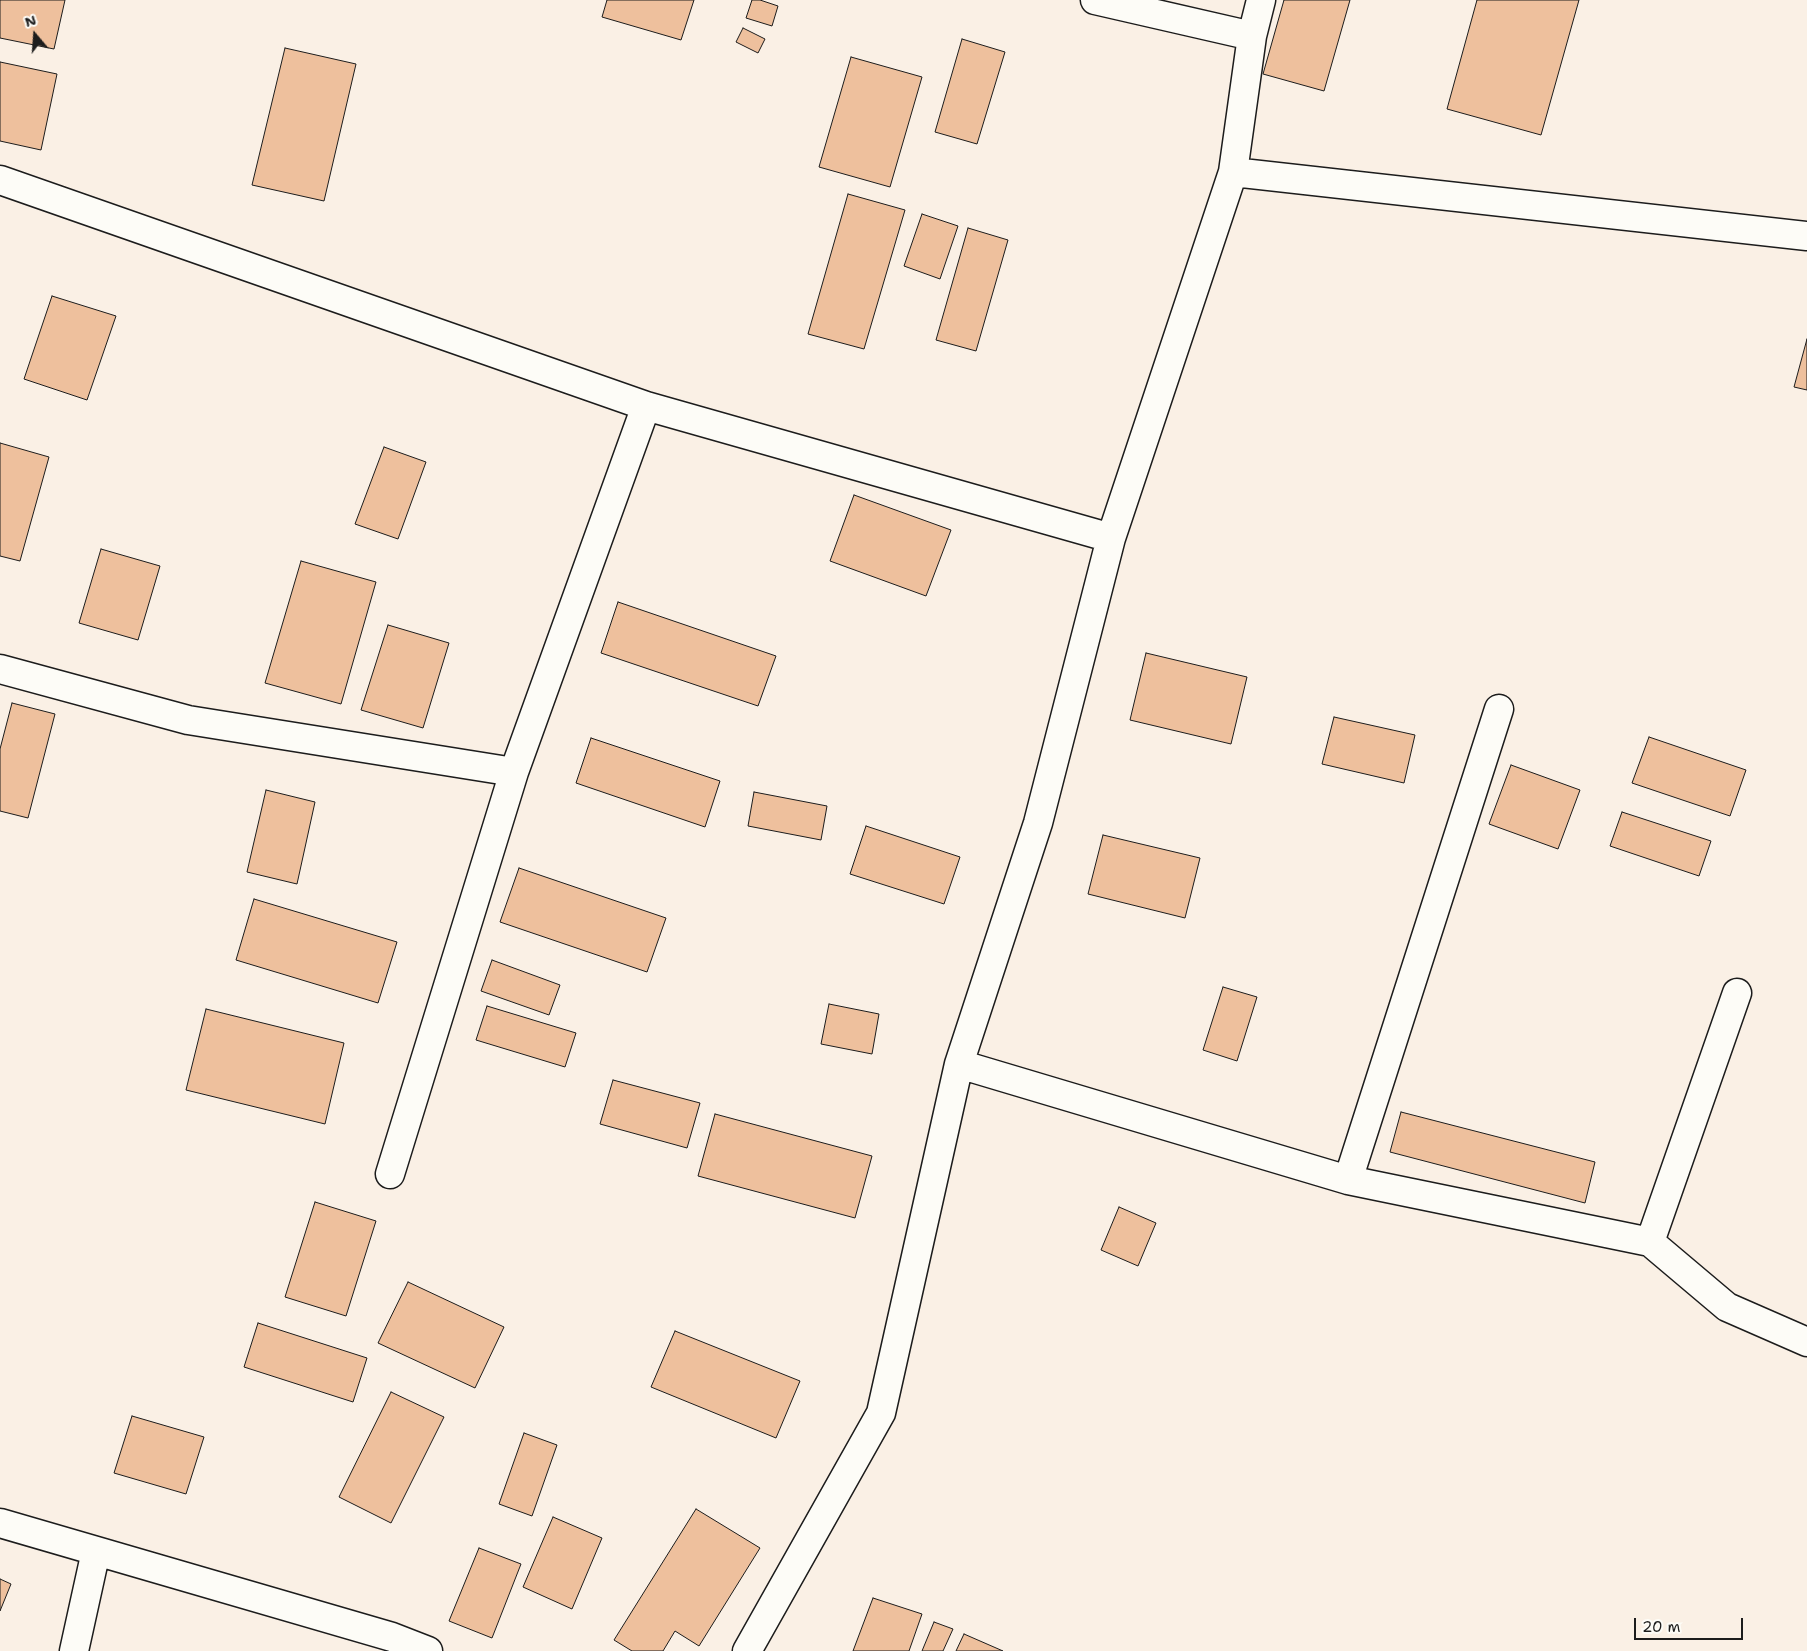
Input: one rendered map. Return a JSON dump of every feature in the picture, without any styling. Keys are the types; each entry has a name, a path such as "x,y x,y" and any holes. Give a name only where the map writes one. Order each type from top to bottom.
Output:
{"street":[{"path":"1095,0 1252,36"},
{"path":"747,1651 881,1413 959,1064 1038,823 1111,538 1232,172 1252,36 1261,0"},
{"path":"1232,172 1807,236"},
{"path":"0,180 646,406 1111,538"},
{"path":"390,1174 514,772 646,406"},
{"path":"0,669 188,720 514,772"},
{"path":"1348,1180 1499,709"},
{"path":"1650,1242 1737,993"},
{"path":"959,1064 1348,1180 1650,1242 1727,1307 1807,1342"},
{"path":"0,1523 392,1637 428,1651"},
{"path":"74,1651 96,1551"}],"building":[{"path":"0,0 65,0 54,49 0,38"},
{"path":"607,0 694,0 681,40 602,17"},
{"path":"752,0 760,0 778,6 772,26 746,18"},
{"path":"1284,0 1350,0 1324,91 1263,74"},
{"path":"1477,0 1579,0 1541,135 1447,109"},
{"path":"743,28 765,39 758,53 736,42"},
{"path":"962,39 1005,52 977,144 935,132"},
{"path":"285,48 356,64 324,201 252,185"},
{"path":"851,57 922,77 890,187 819,167"},
{"path":"0,62 57,74 41,150 0,141"},
{"path":"848,194 905,210 864,349 808,334"},
{"path":"922,214 958,226 940,279 904,266"},
{"path":"968,228 1008,240 976,351 936,340"},
{"path":"52,296 116,316 87,400 24,379"},
{"path":"1807,339 1807,390 1794,387"},
{"path":"0,443 49,457 20,561 0,556"},
{"path":"384,447 426,462 398,539 355,524"},
{"path":"854,495 951,530 926,596 830,561"},
{"path":"101,549 160,566 138,640 79,623"},
{"path":"301,561 376,582 341,704 265,683"},
{"path":"618,602 776,656 758,706 601,653"},
{"path":"388,625 449,643 423,728 361,710"},
{"path":"1146,653 1247,677 1231,744 1130,720"},
{"path":"12,703 55,714 28,818 0,811 0,749"},
{"path":"1334,717 1415,735 1404,783 1322,764"},
{"path":"1649,737 1746,770 1730,816 1632,783"},
{"path":"591,738 720,781 705,827 576,783"},
{"path":"1511,765 1580,790 1558,849 1489,824"},
{"path":"266,790 315,802 297,884 247,872"},
{"path":"754,792 827,806 821,840 748,826"},
{"path":"1622,812 1711,841 1699,876 1610,846"},
{"path":"866,826 960,857 944,904 850,874"},
{"path":"1103,835 1200,858 1185,918 1088,894"},
{"path":"519,868 666,918 647,972 500,922"},
{"path":"254,899 397,942 378,1003 236,960"},
{"path":"492,960 560,985 549,1015 481,991"},
{"path":"1223,987 1257,997 1237,1061 1203,1050"},
{"path":"829,1004 879,1014 872,1054 821,1044"},
{"path":"487,1006 576,1033 565,1067 476,1040"},
{"path":"206,1009 344,1043 325,1124 186,1090"},
{"path":"613,1080 700,1103 687,1148 600,1124"},
{"path":"1401,1112 1595,1162 1585,1203 1390,1152"},
{"path":"715,1114 872,1156 855,1218 698,1176"},
{"path":"315,1202 376,1221 346,1316 285,1297"},
{"path":"1119,1207 1156,1223 1138,1266 1101,1250"},
{"path":"408,1282 504,1327 475,1388 378,1343"},
{"path":"258,1323 367,1358 353,1402 244,1367"},
{"path":"675,1331 800,1381 776,1438 651,1387"},
{"path":"391,1392 444,1417 391,1523 339,1497"},
{"path":"132,1416 204,1437 186,1494 114,1473"},
{"path":"524,1433 557,1445 532,1516 499,1504"},
{"path":"696,1509 760,1548 699,1646 675,1631 663,1651 632,1651 614,1640"},
{"path":"553,1517 602,1538 572,1609 523,1587"},
{"path":"479,1548 521,1564 492,1638 449,1621"},
{"path":"0,1579 11,1584 0,1611"},
{"path":"873,1598 922,1614 909,1651 853,1651"},
{"path":"934,1622 953,1629 943,1651 922,1651"},
{"path":"964,1634 1003,1651 956,1651"}]}
